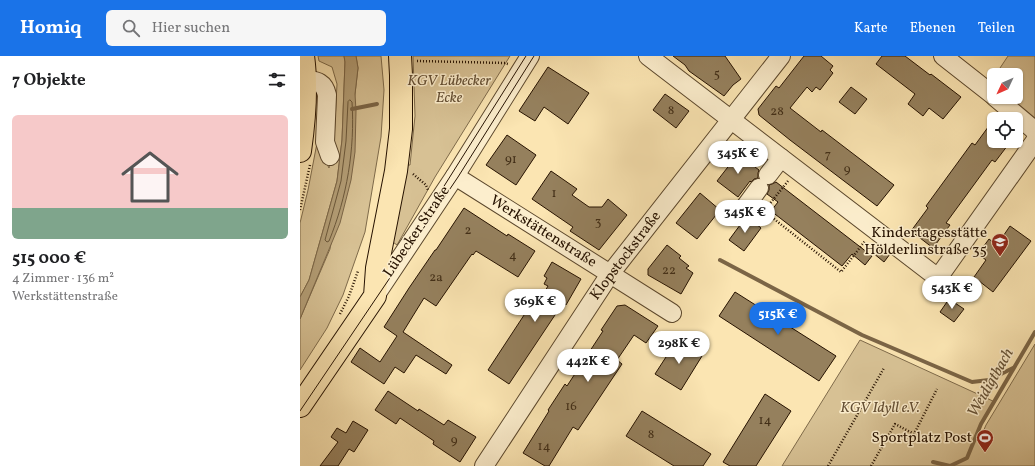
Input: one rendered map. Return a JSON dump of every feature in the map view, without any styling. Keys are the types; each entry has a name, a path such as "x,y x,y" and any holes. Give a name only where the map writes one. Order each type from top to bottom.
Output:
{"main road":[{"path":"300,151 303,134 304,66 302,56"},
{"path":"375,296 377,268 396,171 400,136 400,58"},
{"name":"Lübecker Straße","path":"300,406 375,296"}],"street":[{"name":"Lübecker Straße","path":"375,296 455,176 530,56"},
{"path":"648,56 938,278 1034,134 1002,104"},
{"name":"Klopstockstraße","path":"484,466 610,274 781,56"},
{"path":"943,56 987,91"},
{"path":"304,79 316,80 323,84 326,90 325,142 330,156"},
{"path":"742,211 781,158"},
{"name":"Werkstättenstraße","path":"455,176 672,313"}],"path":[{"path":"400,58 505,63 520,72"},
{"path":"796,169 764,211 842,272 874,229"},
{"path":"338,317 349,296 359,269"},
{"path":"828,466 884,368"},
{"path":"871,466 895,424 914,434 937,389"}],"green space":[{"path":"318,56 344,56 342,140 337,181 309,280 300,297 300,223 317,143 329,168 334,141 337,84 332,67 319,61"},
{"path":"356,56 381,56 384,90 381,137 365,232 343,295 327,328 300,370 300,319 330,249 355,94 358,68"},
{"name":"KGV Lübecker Ecke","path":"413,56 510,56 435,177 397,245 390,240 406,165 410,165 415,116"},
{"path":"1008,56 1035,56 1035,125 1023,115 1023,112 1019,112 1009,104 1023,104 1023,68 1000,68"},
{"name":"KGV Idyll e.V.","path":"860,340 995,402 981,426 976,439 979,441 986,425 1035,344 1035,466 782,466"}],"water":[{"path":"344,56 356,56 358,68 355,94 355,152 351,180 340,223 300,319 300,297 309,280 337,181 342,140"}],"building":[{"path":"673,56 725,56 741,79 733,85 724,96 689,71 685,65"},
{"path":"804,56 821,56 833,66 830,70 833,73 820,90 816,87 812,92 807,87 790,108 821,132 822,130 894,185 877,206 759,115 758,109 776,86 779,88"},
{"path":"882,56 905,56 961,97 943,119 929,108 923,116 908,104 915,94 876,64"},
{"path":"548,67 589,93 568,124 544,107 535,121 519,111"},
{"path":"851,87 867,99 855,114 839,102"},
{"path":"665,94 689,111 676,128 653,110"},
{"path":"987,129 987,148 1006,148 995,162 992,160 946,223 950,225 933,248 911,231 928,208 926,206 972,143 975,145"},
{"path":"507,135 536,155 516,185 486,165"},
{"path":"738,154 759,170 758,178 751,182 750,181 738,197 717,181"},
{"path":"551,171 577,189 572,195 589,207 602,207 608,199 627,215 599,250 570,231 573,227 532,199"},
{"path":"776,182 872,256 865,265 852,254 842,266 771,211 778,202 767,194 769,185"},
{"path":"700,193 720,210 697,239 676,223"},
{"path":"464,208 507,236 508,234 535,251 518,277 476,251 473,255 472,254 436,306 424,298 403,332 452,365 446,374 416,355 404,373 395,367 384,384 351,362 360,348 380,362 397,336 384,327"},
{"path":"749,218 761,228 744,251 729,240 743,221"},
{"name":"Kindertagesstätte Hölderlinstraße 35","path":"1010,226 1031,241 993,292 974,277 986,260 978,254 989,239 997,245"},
{"path":"667,245 681,256 679,258 689,266 686,268 693,273 681,294 648,275 648,269"},
{"path":"878,246 890,254 884,262 873,253"},
{"path":"552,262 581,279 566,305 563,303 509,384 488,370 530,306 535,308 548,286 544,284 547,278 544,276"},
{"path":"735,292 836,356 819,381 719,316"},
{"path":"949,299 964,309 954,322 940,312"},
{"path":"625,305 658,326 646,343 634,335 617,360 622,364 578,430 573,427 549,466 545,466 523,453 549,411 548,410 565,384 567,386 603,331 601,330 617,306"},
{"path":"677,340 702,356 681,390 655,374"},
{"path":"388,391 418,411 419,409 444,425 448,420 476,437 460,462 433,444 434,441 400,418 396,424 375,410"},
{"path":"765,394 791,411 756,466 730,466 723,462"},
{"path":"642,411 711,454 703,466 674,466 626,436"},
{"path":"353,421 368,430 354,452 349,449 338,466 320,466 338,442 331,437 337,428 346,433"}],"waterway":[{"path":"352,109 377,104"},
{"path":"720,260 862,335 972,382 989,380 1013,368"},
{"name":"Weidigtbach","path":"933,462 950,466 967,458 981,424 1035,332"}],"tram line":[{"path":"429,210 526,56"},
{"path":"300,411 458,177 534,56"}],"place":[{"name":"Kindertagesstätte Hölderlinstraße 35","path":"1000,257"},
{"name":"Sportplatz Post","path":"985,453"}]}
